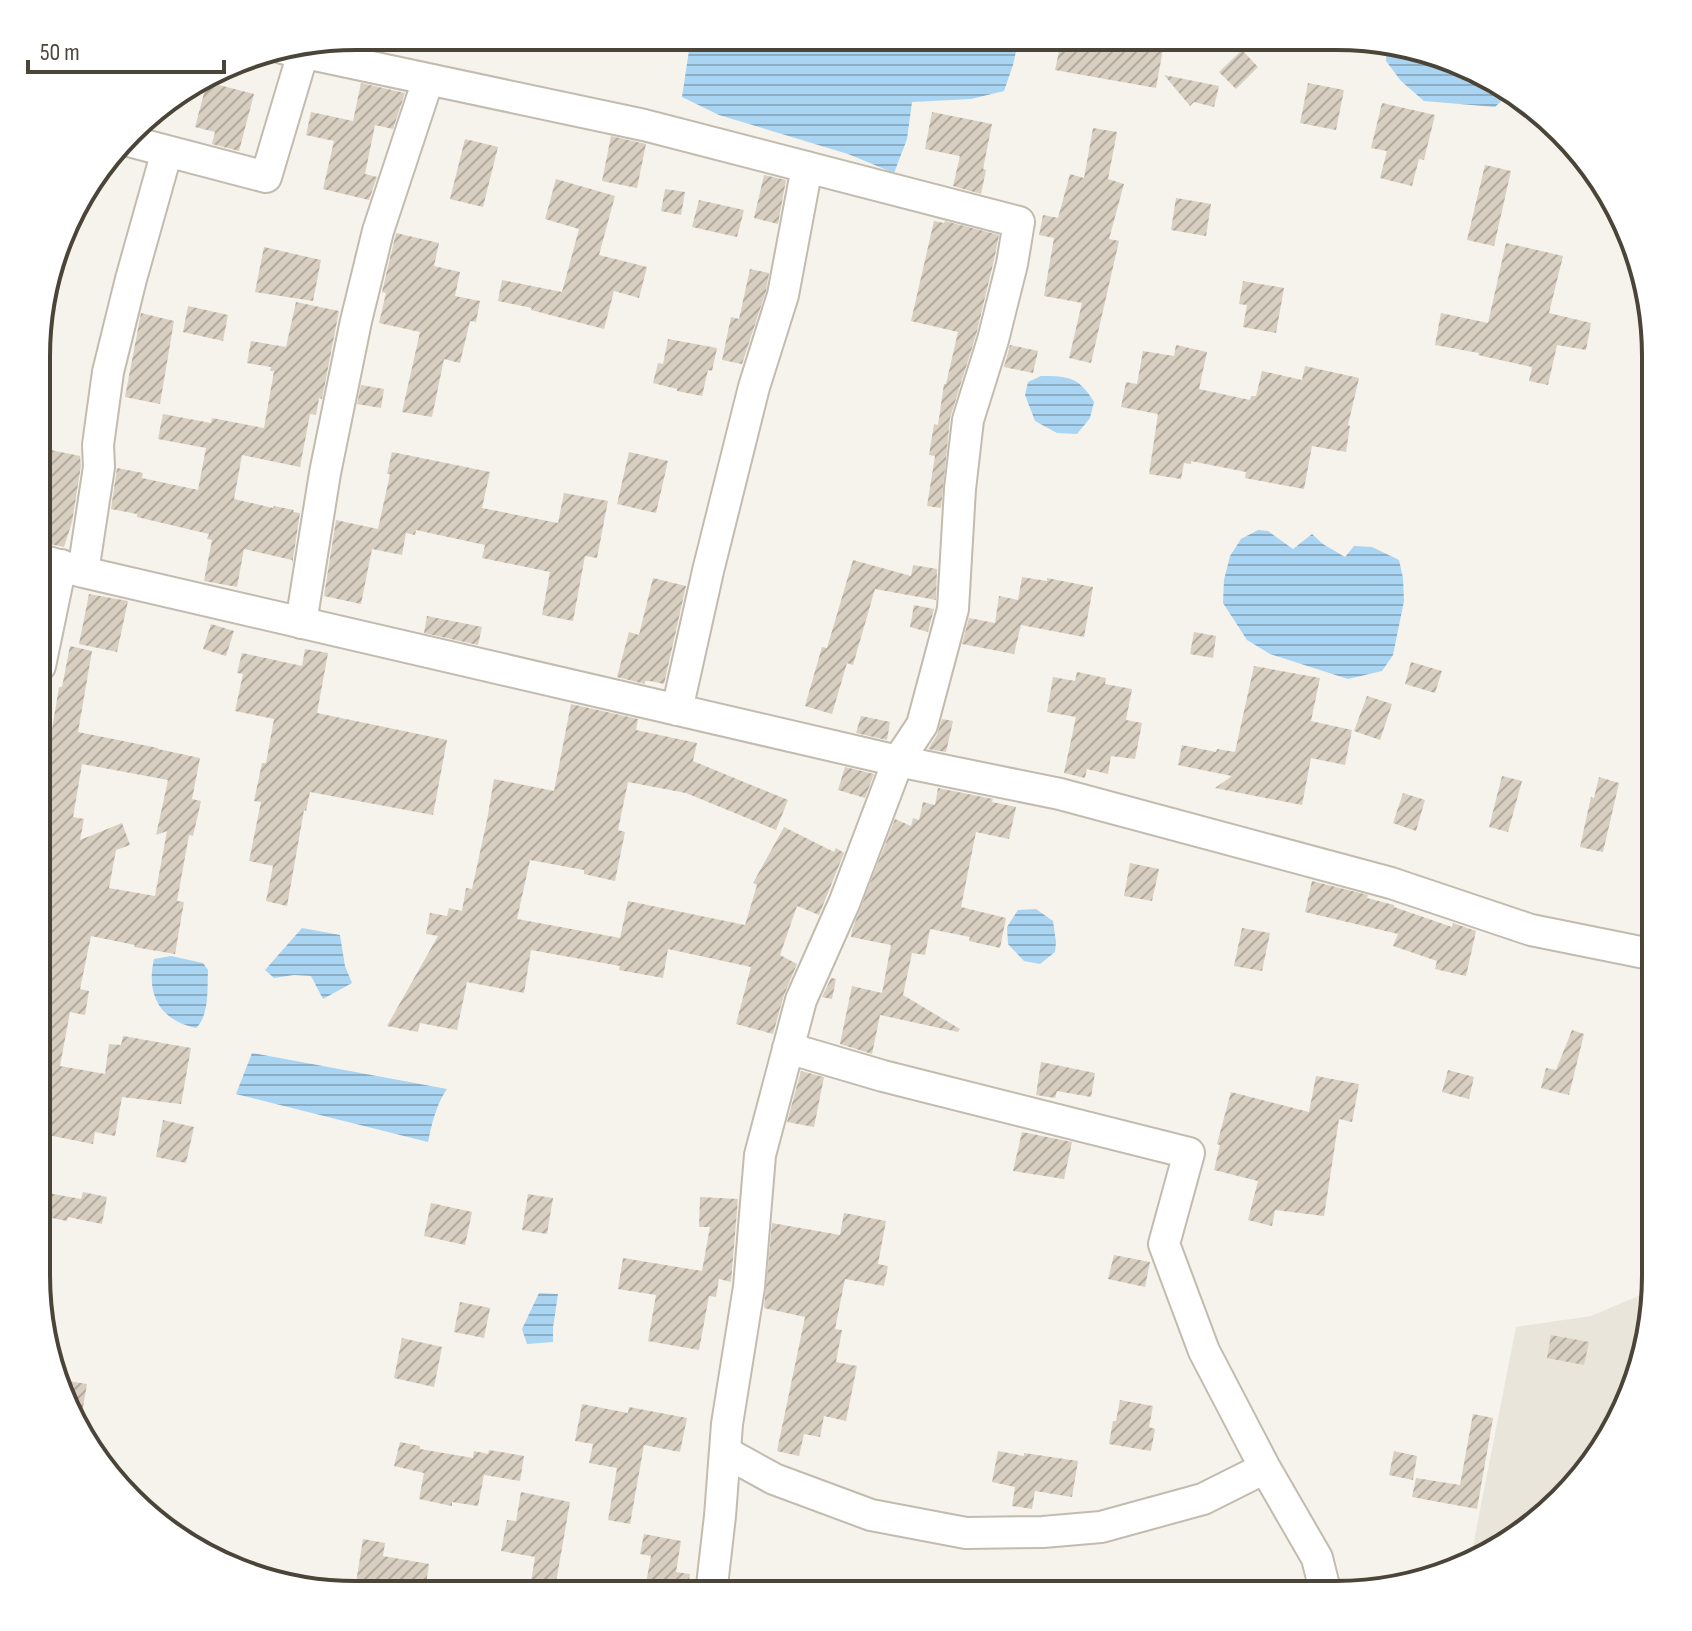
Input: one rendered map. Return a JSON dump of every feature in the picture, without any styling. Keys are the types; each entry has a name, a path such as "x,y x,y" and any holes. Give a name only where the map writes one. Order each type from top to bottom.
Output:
{"street":[{"path":"307,54 644,125 1019,222 997,325 968,420 960,489 953,609 922,725 898,761 845,901 801,1000 760,1155 749,1287 727,1424 712,1581"},
{"path":"137,143 266,177 291,57"},
{"path":"301,623 325,473 356,321 378,231 428,80"},
{"path":"50,621 62,566 99,467 98,445 108,372 167,151"},
{"path":"677,710 750,403 783,295 807,167"},
{"path":"62,566 898,761 1060,794 1391,883 1531,930 1642,952"},
{"path":"788,1048 883,1076 1189,1153 1164,1244 1204,1351 1265,1468 1317,1558 1323,1581"},
{"path":"725,1452 774,1479 871,1515 966,1533 1043,1532 1101,1527 1203,1499 1265,1468"}],"shaded area":[{"path":"1641,1295 1632,1354 1619,1392 1601,1428 1566,1477 1538,1505 1473,1548 1516,1327 1591,1316"}],"water":[{"path":"689,50 1016,50 1004,91 971,99 912,102 907,139 894,173 848,154 719,115 682,97"},
{"path":"1386,55 1434,66 1503,100 1495,107 1424,101 1401,81 1386,61"},
{"path":"1041,376 1072,380 1083,387 1094,402 1090,418 1077,434 1057,433 1035,421 1025,395 1028,382"},
{"path":"1258,530 1268,531 1293,549 1312,534 1345,557 1354,546 1372,547 1399,560 1404,601 1393,655 1382,671 1348,679 1270,654 1247,640 1223,603 1224,580 1230,556 1241,539"},
{"path":"1036,909 1053,921 1056,942 1055,952 1040,964 1024,961 1008,944 1007,927 1018,910"},
{"path":"302,928 340,935 345,966 352,983 323,999 311,976 274,978 265,970"},
{"path":"171,956 203,963 208,970 206,1008 196,1028 164,1012 154,994 154,959"},
{"path":"252,1053 447,1089 437,1108 428,1142 236,1094"},
{"path":"539,1293 558,1294 553,1342 527,1344 522,1329"}],"building":[{"path":"1059,50 1163,50 1156,88 1055,70"},
{"path":"1242,50 1258,67 1236,89 1219,72"},
{"path":"1164,75 1219,86 1214,107 1194,102 1190,106"},
{"path":"361,83 405,93 393,129 375,125 365,174 377,177 369,200 323,189 334,141 306,135 311,112 353,121"},
{"path":"1308,83 1344,90 1336,130 1300,123"},
{"path":"216,84 254,94 239,151 212,144 215,132 195,127 205,90"},
{"path":"1382,103 1435,115 1424,160 1419,159 1412,186 1380,178 1387,151 1371,148"},
{"path":"932,112 992,124 981,194 953,186 960,156 925,149"},
{"path":"1093,128 1117,132 1108,179 1124,184 1109,239 1119,241 1091,363 1069,358 1082,303 1044,296 1054,238 1039,235 1043,215 1058,218 1070,174 1084,178"},
{"path":"611,136 646,144 637,188 602,181"},
{"path":"465,139 498,147 483,207 450,199"},
{"path":"1485,165 1511,171 1494,246 1467,240"},
{"path":"764,175 786,180 778,224 754,218"},
{"path":"556,179 615,196 599,255 647,267 639,298 614,291 604,329 498,301 502,280 562,292 579,229 545,219"},
{"path":"665,189 685,192 681,215 661,211"},
{"path":"1176,198 1211,204 1206,236 1171,230"},
{"path":"699,200 744,210 737,237 692,227"},
{"path":"934,221 999,235 976,335 950,418 941,508 927,506 935,456 929,455 958,332 911,321"},
{"path":"396,233 439,243 434,266 460,272 455,296 480,301 476,322 470,321 460,363 444,359 432,417 402,412 420,332 379,323 386,293 382,292"},
{"path":"1506,243 1563,256 1549,313 1591,323 1586,350 1557,345 1548,385 1529,381 1532,367 1435,345 1441,313 1488,323"},
{"path":"264,247 321,260 313,301 255,292"},
{"path":"750,269 769,273 742,364 722,360 731,317 739,319"},
{"path":"1243,281 1284,288 1276,333 1243,327 1247,305 1239,304"},
{"path":"296,302 339,311 322,399 319,398 316,415 310,414 300,467 242,455 234,499 300,513 292,565 292,560 244,549 237,587 204,581 212,540 207,539 209,534 111,509 117,468 143,473 142,478 198,490 206,448 158,439 163,414 211,423 212,418 264,428 274,371 270,371 271,367 247,363 251,341 286,347"},
{"path":"188,306 228,315 223,341 183,332"},
{"path":"141,313 174,321 160,404 125,397"},
{"path":"668,339 717,348 702,396 653,383 658,363 663,364"},
{"path":"1010,345 1038,351 1033,373 1004,367"},
{"path":"1176,345 1207,352 1199,389 1250,400 1251,396 1256,396 1262,371 1302,380 1305,366 1359,378 1348,425 1346,452 1312,446 1304,489 1245,478 1246,472 1191,461 1191,464 1184,463 1181,479 1149,474 1158,414 1121,407 1126,382 1137,384 1143,351 1174,356"},
{"path":"361,385 384,389 381,408 357,404"},
{"path":"50,450 80,456 72,522 64,547 50,544"},
{"path":"392,452 490,472 482,508 558,523 564,493 608,501 597,558 585,556 573,621 542,615 550,572 482,558 485,545 416,530 415,535 406,533 402,555 372,549 361,604 324,596 336,520 378,529"},
{"path":"629,452 668,461 656,513 617,504"},
{"path":"853,560 911,576 913,565 937,569 936,600 875,589 853,665 847,663 832,714 805,706 822,647 827,648"},
{"path":"1022,577 1047,581 1047,578 1093,587 1084,637 1021,625 1014,654 962,644 969,618 995,623 999,596 1018,600"},
{"path":"653,578 686,586 664,684 645,681 645,684 617,677 629,632 639,635"},
{"path":"89,594 128,601 117,652 79,644"},
{"path":"914,605 934,609 928,632 910,627"},
{"path":"427,616 482,627 478,645 424,633"},
{"path":"211,624 234,631 226,656 203,649"},
{"path":"1194,632 1216,636 1213,658 1190,654"},
{"path":"70,646 92,651 78,732 200,758 192,799 201,801 193,836 189,835 177,901 184,902 175,954 91,936 80,989 89,991 85,1015 70,1012 60,1066 105,1074 109,1044 121,1045 123,1036 191,1048 181,1104 122,1097 115,1136 95,1132 93,1144 50,1135 50,742 59,687 62,687","holes":["82,764 168,780 156,835 167,831 155,896 109,888 116,850 130,845 122,823 80,840 84,819 73,817"]},
{"path":"305,649 328,653 317,713 447,740 433,815 310,792 287,906 266,901 273,866 249,861 261,802 254,801 262,763 266,763 274,719 235,711 243,674 237,673 242,653 302,666"},
{"path":"1411,662 1442,671 1435,693 1405,684"},
{"path":"1254,666 1320,678 1311,721 1352,730 1345,765 1311,758 1302,805 1215,788 1232,776 1178,765 1182,745 1216,752 1217,749 1235,752"},
{"path":"1077,672 1106,678 1105,684 1132,689 1126,720 1142,723 1135,759 1111,756 1108,774 1087,769 1085,778 1064,773 1076,717 1047,712 1053,677 1075,681"},
{"path":"1367,696 1392,704 1380,740 1354,731"},
{"path":"571,704 638,719 636,730 697,743 693,761 788,800 776,830 686,793 628,782 618,830 625,832 615,881 584,874 584,870 530,860 517,919 620,938 628,901 745,925 757,885 753,883 784,827 834,852 836,848 844,853 819,915 797,906 780,955 797,964 773,1034 736,1024 751,967 668,949 663,978 619,970 620,966 531,950 524,993 467,982 457,1030 420,1023 418,1032 387,1026 438,936 426,934 430,913 447,916 449,908 462,911 466,888 472,889 494,779 554,791"},
{"path":"861,716 890,722 887,740 856,733"},
{"path":"942,719 953,721 946,752 928,749"},
{"path":"845,767 874,774 865,798 838,790"},
{"path":"1502,776 1522,781 1508,832 1489,827"},
{"path":"1599,777 1619,783 1603,852 1580,847 1591,797 1594,798"},
{"path":"938,788 1016,807 1009,839 976,832 961,907 1006,918 1000,948 969,941 970,937 930,929 925,955 912,953 903,995 960,1029 958,1032 880,1015 872,1054 840,1044 852,986 882,993 891,945 851,937 852,930 895,819 911,826 913,818 919,820 923,802 935,805"},
{"path":"1403,793 1425,800 1416,831 1393,823"},
{"path":"1130,863 1159,869 1152,901 1124,896"},
{"path":"1312,881 1368,895 1367,898 1452,927 1453,923 1476,931 1466,976 1435,969 1437,961 1393,946 1398,934 1305,912"},
{"path":"1242,928 1270,933 1262,971 1234,966"},
{"path":"831,978 836,979 832,999 822,997"},
{"path":"1572,1030 1584,1034 1569,1095 1541,1088 1546,1068 1556,1070"},
{"path":"1041,1062 1095,1073 1091,1097 1057,1091 1055,1098 1036,1095"},
{"path":"1448,1070 1474,1077 1469,1099 1442,1092"},
{"path":"801,1071 824,1077 814,1127 787,1122"},
{"path":"1316,1076 1359,1084 1352,1122 1339,1119 1324,1216 1275,1210 1272,1226 1248,1220 1258,1181 1214,1170 1220,1145 1217,1144 1231,1092 1309,1112"},
{"path":"163,1120 194,1127 186,1163 156,1157"},
{"path":"1022,1132 1072,1142 1064,1179 1013,1171"},
{"path":"83,1192 107,1197 102,1224 68,1217 67,1221 50,1218 50,1193 81,1199"},
{"path":"528,1194 553,1198 547,1234 522,1230"},
{"path":"700,1197 738,1199 731,1282 719,1279 716,1297 709,1296 699,1350 648,1341 656,1295 618,1289 623,1258 702,1271 710,1227 699,1227"},
{"path":"431,1203 472,1212 465,1245 424,1236"},
{"path":"844,1213 886,1221 878,1264 888,1266 884,1286 845,1279 835,1329 842,1330 836,1362 857,1366 846,1421 824,1416 820,1437 804,1434 799,1456 777,1451 805,1317 764,1308 772,1223 840,1235"},
{"path":"1114,1255 1150,1262 1145,1287 1108,1279"},
{"path":"460,1302 490,1308 484,1338 454,1332"},
{"path":"1551,1335 1589,1342 1584,1365 1547,1358"},
{"path":"402,1338 442,1347 434,1387 394,1378"},
{"path":"69,1381 87,1384 82,1411"},
{"path":"1120,1400 1153,1406 1149,1427 1155,1429 1151,1451 1109,1444"},
{"path":"582,1404 628,1413 629,1407 687,1418 680,1452 644,1445 630,1524 608,1520 617,1468 589,1463 593,1444 575,1441"},
{"path":"1473,1414 1493,1418 1477,1509 1412,1497 1416,1478 1460,1485"},
{"path":"400,1442 420,1446 420,1449 473,1458 474,1451 488,1454 489,1450 524,1456 520,1481 484,1475 478,1506 452,1502 452,1506 419,1499 424,1473 394,1466"},
{"path":"998,1451 1078,1461 1072,1497 1035,1491 1032,1509 1012,1506 1015,1487 992,1482"},
{"path":"1394,1451 1417,1456 1413,1480 1389,1475"},
{"path":"521,1492 570,1502 556,1581 531,1581 535,1557 501,1551 507,1520 516,1521"},
{"path":"644,1534 681,1541 676,1572 690,1574 689,1581 646,1581 651,1556 640,1554"},
{"path":"363,1539 385,1543 383,1556 429,1564 426,1581 356,1581"}]}
